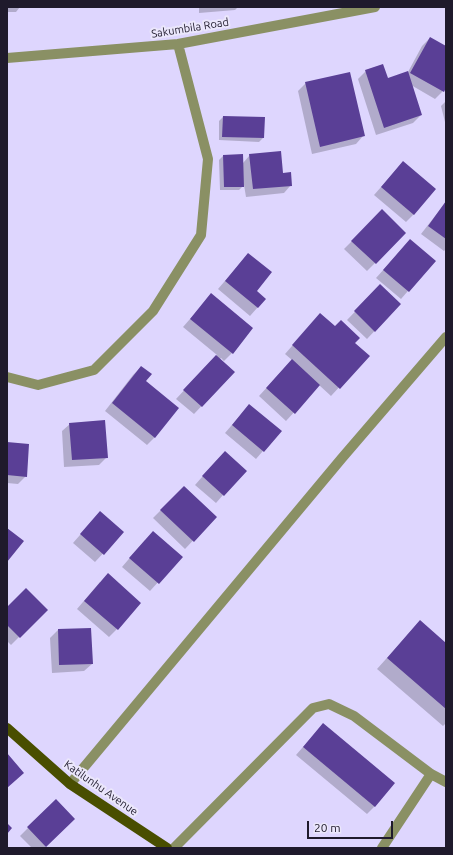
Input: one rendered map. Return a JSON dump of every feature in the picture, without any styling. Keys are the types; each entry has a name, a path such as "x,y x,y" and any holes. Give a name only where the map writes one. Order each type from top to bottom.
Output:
{"main road":[{"name":"Katilunhu Avenue","path":"7,728 70,784 167,848"}],"street":[{"name":"Sakumbila Road","path":"7,58 178,44 375,7"},
{"path":"7,377 38,385 94,370 153,311 201,235 208,159 178,44"},
{"path":"70,784 342,458 446,337"},
{"path":"174,848 313,708 329,704 354,716 431,774 446,782"},
{"path":"382,848 431,774"}],"building":[{"path":"430,37 446,46 446,88 444,92 410,73"},
{"path":"383,64 388,78 408,71 422,115 384,128 365,70"},
{"path":"350,72 365,136 320,147 305,82"},
{"path":"223,116 265,117 264,138 222,137"},
{"path":"281,151 283,173 291,172 292,186 253,189 249,154"},
{"path":"243,154 244,187 224,187 223,155"},
{"path":"403,161 436,189 414,215 381,187"},
{"path":"446,201 446,239 428,226"},
{"path":"382,209 406,233 376,264 351,241"},
{"path":"410,239 436,261 409,292 383,270"},
{"path":"248,253 272,272 257,291 266,299 258,308 225,281"},
{"path":"380,284 401,304 375,332 354,311"},
{"path":"211,293 253,328 233,354 190,319"},
{"path":"320,313 335,326 341,320 360,338 355,343 370,356 340,389 292,345"},
{"path":"216,355 235,372 202,407 183,390"},
{"path":"292,359 320,385 295,414 266,388"},
{"path":"141,366 152,374 146,381 179,408 155,438 112,403"},
{"path":"249,404 282,431 264,452 232,425"},
{"path":"105,420 108,458 72,460 69,423"},
{"path":"7,442 29,444 27,477 7,475"},
{"path":"225,451 247,471 224,496 202,476"},
{"path":"184,486 217,517 194,542 160,510"},
{"path":"100,511 124,532 104,555 80,534"},
{"path":"7,528 24,541 7,562"},
{"path":"153,531 183,557 159,584 129,558"},
{"path":"108,573 141,603 118,630 84,601"},
{"path":"26,588 48,610 20,638 7,625 7,607"},
{"path":"420,620 446,643 446,709 387,658"},
{"path":"91,628 93,664 59,665 58,629"},
{"path":"323,723 395,783 375,807 303,747"},
{"path":"7,753 24,773 7,788"},
{"path":"56,799 75,819 46,847 27,827"},
{"path":"7,823 12,828 7,834"}]}
